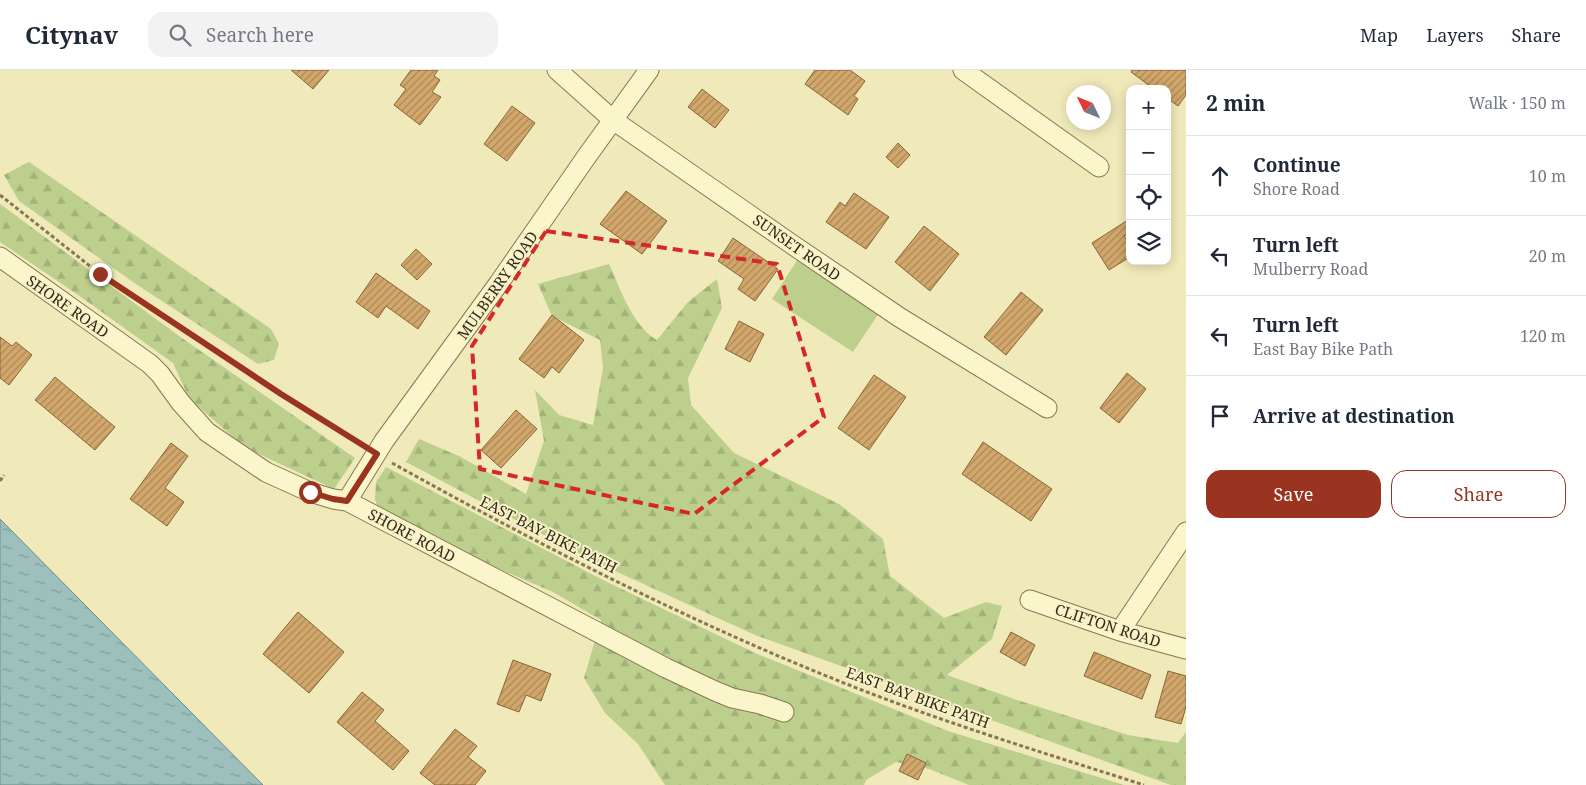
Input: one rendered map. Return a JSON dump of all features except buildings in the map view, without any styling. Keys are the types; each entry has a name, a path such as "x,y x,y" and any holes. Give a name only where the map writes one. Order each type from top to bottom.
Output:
{"street":[{"name":"SUNSET ROAD","path":"557,70 613,120 899,317 1048,408"},
{"name":"MULBERRY ROAD","path":"347,501 384,440 499,284 649,70"},
{"path":"963,70 1100,167"},
{"name":"SHORE ROAD","path":"0,257 150,364 207,432 266,472 310,492 347,501 666,668 715,691 732,698 784,712"},
{"path":"1120,631 1186,532"},
{"name":"CLIFTON ROAD","path":"1030,600 1120,631 1186,650"}],"path":[{"name":"EAST BAY BIKE PATH","path":"0,195 100,274 281,394 377,454 478,511 569,558 691,617 829,677 980,732 1144,785"},
{"path":"0,481 4,475"}],"highlighted area":[{"path":"546,231 777,264 824,417 694,514 480,469 472,346"}],"green space":[{"path":"29,162 271,329 279,344 274,360 258,364 133,282 19,201 4,175"},
{"path":"0,204 179,336 355,458 334,489 244,447 189,398 173,363 0,242"},
{"path":"798,259 879,313 853,352 772,299"},
{"path":"609,264 634,317 648,334 657,340 688,302 717,279 722,308 688,378 691,405 734,453 839,504 883,539 890,576 944,618 986,602 1002,606 992,639 947,675 1017,700 1128,735 1178,743 1186,732 1186,785 1171,785 755,635 591,560 406,462 419,439 459,456 526,494 544,441 535,390 559,415 593,425 603,368 600,340 552,316 538,284"},
{"path":"386,467 605,581 755,653 948,731 1124,785 969,785 929,769 896,762 866,780 864,785 665,785 638,744 605,713 584,678 601,620 553,592 405,529 378,508 375,499 376,482"}],"water":[{"path":"0,519 263,785 0,785"}],"route":[{"path":"100,274 281,394 377,454 347,501 310,492"}]}
